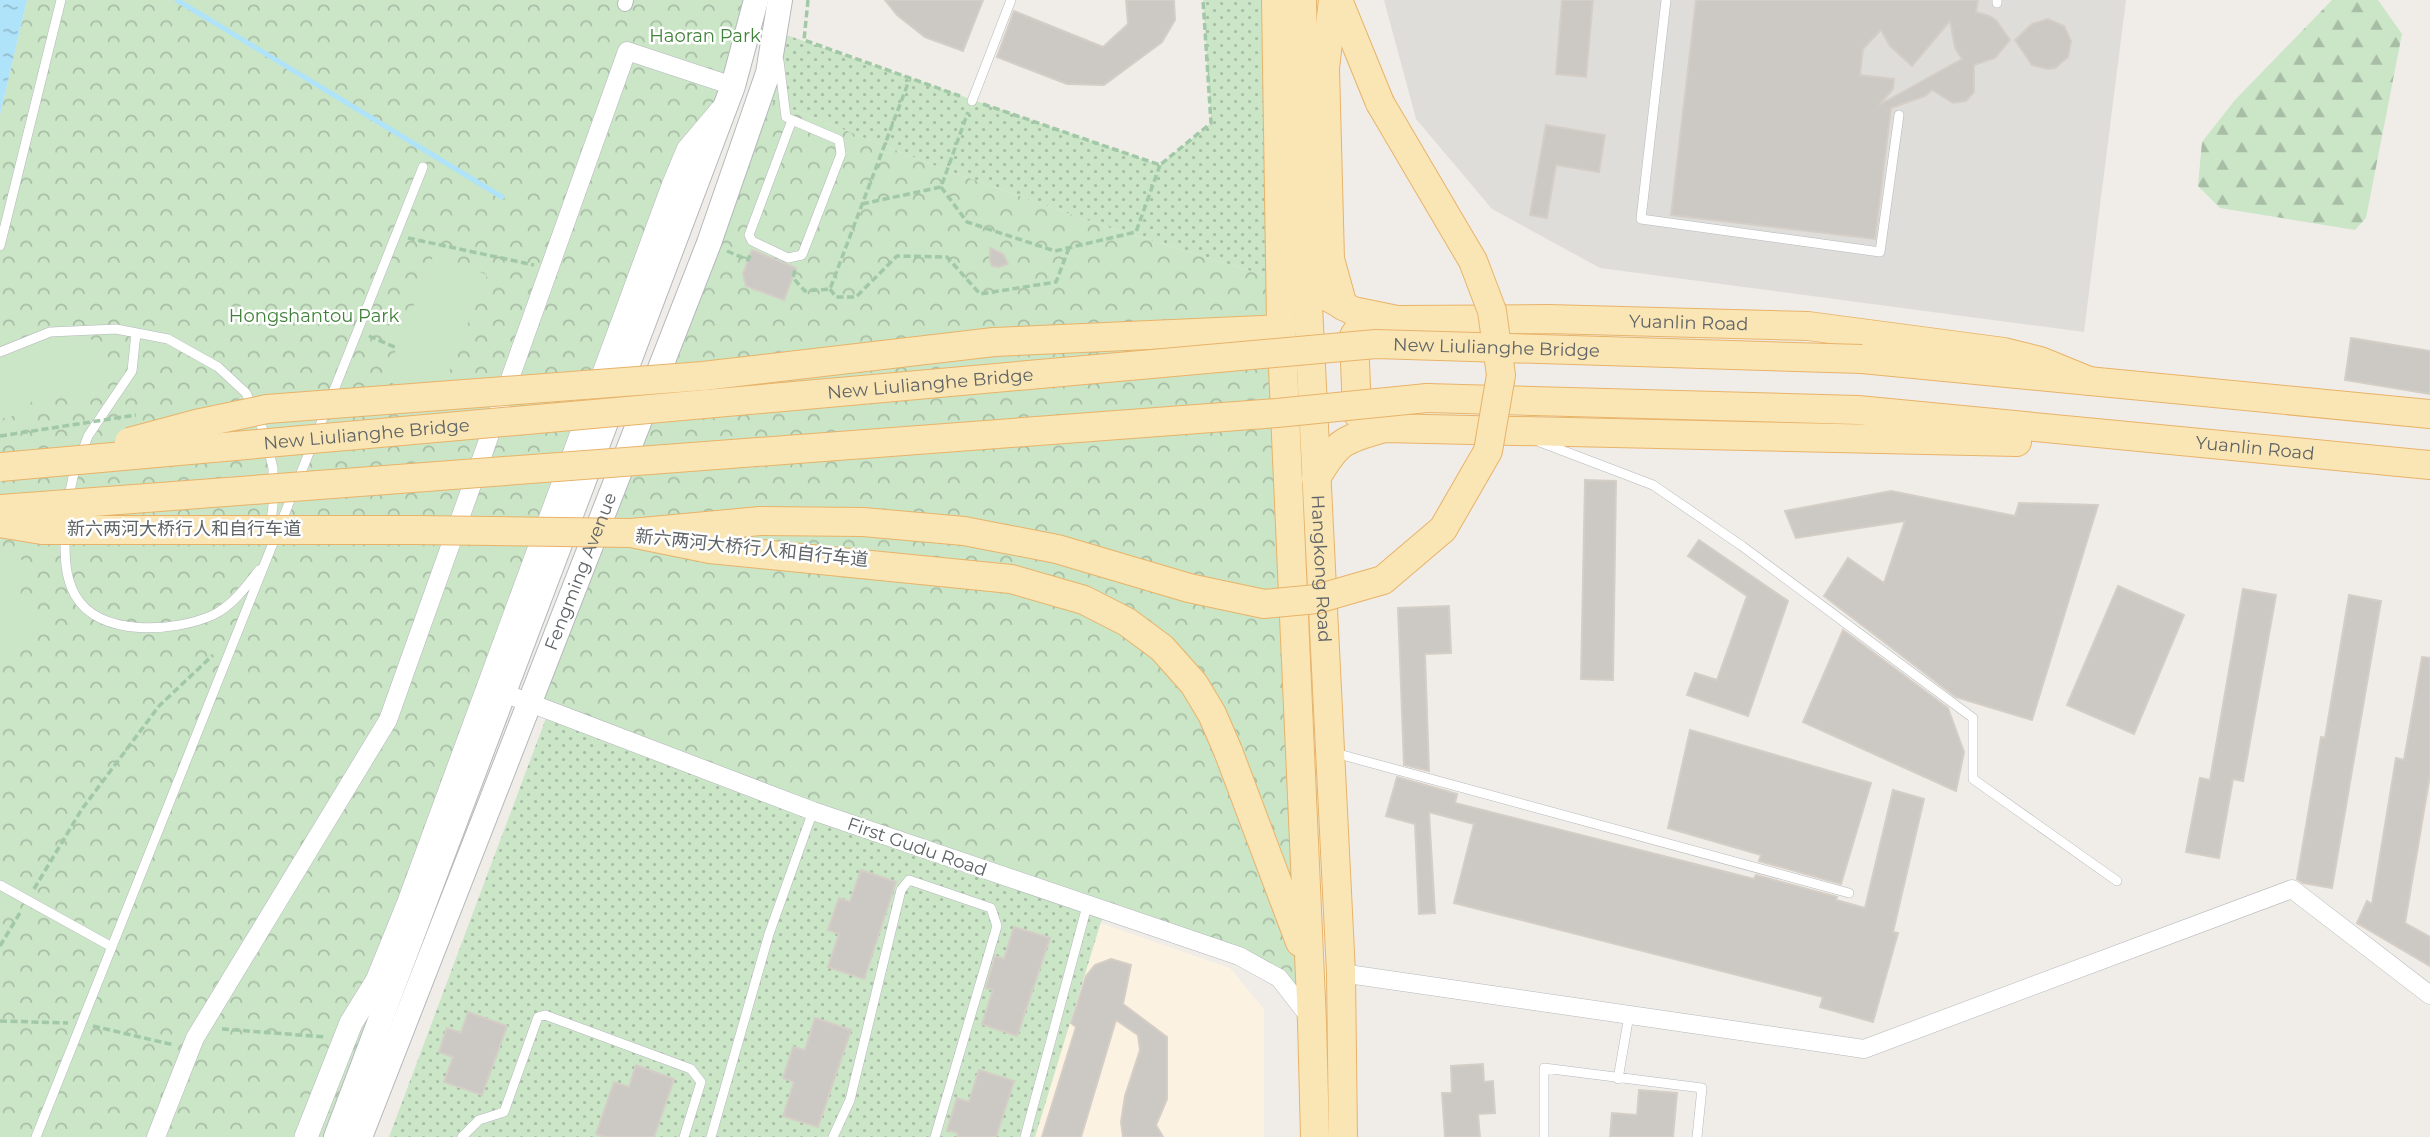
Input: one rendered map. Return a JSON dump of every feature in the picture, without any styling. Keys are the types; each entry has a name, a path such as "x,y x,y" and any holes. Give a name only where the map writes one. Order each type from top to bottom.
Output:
{"main road":[{"name":"Fengming Avenue","path":"336,1137 729,96 756,0"},
{"name":"Fengming Avenue","path":"360,1137 709,243 761,97 780,0"},
{"name":"Hangkong Road","path":"1276,0 1282,329 1315,1137"},
{"name":"Hangkong Road","path":"1302,0 1307,265 1340,973 1343,1137"},
{"path":"1336,0 1325,68 1330,259 1343,306"},
{"path":"0,523 42,530 631,533 760,521 863,522 964,531 1057,549 1189,588 1264,604 1317,599 1383,580 1443,529 1488,451 1500,375 1492,311 1473,261 1380,103 1336,0"},
{"name":"Yuanlin Road","path":"1307,265 1319,292 1353,311 1397,320 1548,318 1808,327 2004,352 2040,361 2089,381"},
{"path":"1375,315 1358,326 1354,336 1357,413 1365,423 1380,430"},
{"path":"60,461 196,424 267,409 703,376 994,342 1282,329"},
{"name":"New Liulianghe Bridge","path":"0,467 1377,344 1862,359"},
{"name":"Yuanlin Road","path":"1862,359 2430,414"},
{"name":"Yuanlin Road","path":"0,509 1278,413 1427,398 1858,410 2430,465"},
{"name":"Yuanlin Road","path":"1317,478 1332,451 1350,438 1380,430 2049,442 2079,431"},
{"path":"631,533 710,549 1011,579 1084,600 1127,622 1162,648 1194,684 1212,714 1310,970"}],"street":[{"path":"156,1137 201,1027 388,720 627,51 729,96 688,150 673,186 409,902 377,981 351,1023 306,1137"},
{"name":"First Gudu Road","path":"504,692 813,811 1239,956 1279,978 1312,1022"},
{"path":"1340,973 1864,1049 2292,889 2430,995"}],"lane":[{"path":"0,246 61,0"},
{"path":"972,101 1011,0"},
{"path":"1666,0 1642,219 1880,252 1899,115"},
{"path":"775,31 786,117 839,139 841,154 802,255 788,258 752,242 749,235 792,120"},
{"path":"36,1137 423,167"},
{"path":"0,352 51,332 116,329 168,339 218,367 246,393 264,432 273,468 273,506 265,562 240,594 215,614 160,629 121,625 102,619 85,608 76,596 66,572 64,516 73,477 88,436 132,371 136,333"},
{"path":"1512,432 1653,485 1764,562 1973,718 1973,779 2117,881"},
{"path":"1330,752 1849,893"},
{"path":"711,1137 769,934 813,811"},
{"path":"833,1137 850,1101 901,891 909,880 991,908 997,926 935,1137"},
{"path":"0,885 112,947"},
{"path":"1026,1137 1087,906"},
{"path":"462,1137 479,1120 504,1112 538,1017 545,1015 691,1069 701,1082 684,1137"},
{"path":"1618,1079 1629,1015"},
{"path":"1544,1137 1544,1068 1703,1088 1697,1137"}],"path":[{"path":"808,0 804,40 1160,165"},
{"path":"941,187 967,222 1055,251 1136,232 1160,165 1211,123 1203,0"},
{"path":"941,187 972,101"},
{"path":"862,204 941,187"},
{"path":"396,235 550,269"},
{"path":"830,289 836,297 856,297 897,256 947,257 980,294 1056,282 1069,248"},
{"path":"357,331 397,348"},
{"path":"0,946 82,810 159,706 238,631"},
{"path":"0,1021 82,1024 190,1049"},
{"path":"201,1027 345,1038"}],"shaded area":[{"path":"1384,0 2126,0 2084,332 1600,268 1492,209 1416,119"},
{"path":"1100,923 1230,968 1264,1009 1264,1137 1035,1137"}],"green space":[{"name":"Hongshantou Park","path":"27,0 753,0 351,1137 0,1137 0,115"},
{"path":"1203,0 1275,0 1280,280 1101,225 946,170 761,97 775,31 1160,165 1211,123"},
{"path":"2332,0 2378,0 2402,34 2366,218 2355,230 2220,208 2198,186 2202,142 2235,100"},
{"path":"761,97 946,170 1101,225 1280,280 1312,1022 1279,978 531,703"},
{"path":"434,254 487,275 438,401 384,380"},
{"path":"51,332 79,335 102,343 107,363 105,376 96,387 89,390 46,390 23,411 0,419 0,352"},
{"path":"0,552 16,553 26,565 20,595 35,620 27,638 0,646"},
{"path":"549,710 1104,912 1035,1137 389,1137"}],"water":[{"path":"0,0 27,0 0,115"}],"building":[{"path":"885,0 983,0 963,51 925,37 897,15"},
{"path":"1126,0 1174,0 1175,20 1162,42 1104,85 1067,84 997,57 1014,11 1103,47 1128,24"},
{"path":"1562,0 1593,0 1586,77 1556,74"},
{"path":"1696,0 1978,0 1976,12 1996,20 2010,40 1995,58 1974,65 1974,92 1966,101 1953,103 1932,90 1925,96 1891,108 1875,239 1671,215","holes":["1950,21 1955,48 1962,59 1879,105 1893,89 1894,79 1860,75 1863,49 1881,30 1890,46 1912,66"]},
{"path":"2048,19 2064,26 2071,41 2068,57 2055,68 2048,69 2032,65 2015,40 2032,24"},
{"path":"1546,125 1605,135 1599,172 1556,165 1547,218 1530,215"},
{"path":"990,248 1003,254 1008,264 992,266"},
{"path":"752,250 796,268 784,300 746,286 743,274"},
{"path":"2351,338 2430,351 2430,394 2345,380"},
{"path":"1585,480 1616,481 1613,680 1581,679"},
{"path":"1891,491 2015,516 2019,503 2098,505 2032,720 1956,697 1824,596 1848,558 1884,583 1905,521 1796,538 1785,511"},
{"path":"1699,540 1788,601 1748,716 1687,695 1695,673 1717,680 1747,596 1688,556"},
{"path":"2118,586 2184,615 2134,734 2067,705"},
{"path":"2243,589 2276,595 2243,781 2233,779 2219,858 2186,852 2200,778 2210,780"},
{"path":"2349,595 2381,601 2332,888 2303,883 2297,879 2321,737 2325,738"},
{"path":"1449,606 1451,653 1425,654 1429,771 1404,765 1398,608"},
{"path":"1843,630 1948,708 1964,752 1956,791 1803,722"},
{"path":"2422,657 2430,658 2430,775 2405,923 2430,937 2430,966 2357,923 2367,901 2372,904 2396,758 2404,760"},
{"path":"1690,730 1871,783 1841,884 1759,861 1761,855 1668,828"},
{"path":"1397,777 1457,794 1455,803 1754,879 1756,875 1837,897 1836,900 1865,908 1893,790 1924,799 1893,932 1898,933 1873,1022 1820,1007 1823,997 1454,903 1474,824 1429,812 1435,913 1419,914 1415,824 1386,816"},
{"path":"861,870 896,882 864,979 828,967 839,934 828,930 839,898 850,902"},
{"path":"1014,927 1050,938 1017,1036 982,1024 993,990 986,988 995,956 1004,959"},
{"path":"1111,959 1131,965 1123,1004 1167,1037 1167,1099 1156,1125 1163,1137 1123,1137 1121,1122 1125,1096 1140,1050 1138,1035 1116,1020 1081,1137 1042,1137 1076,1027 1071,1023 1086,976 1095,965"},
{"path":"468,1012 507,1026 482,1095 444,1082 453,1057 439,1052 447,1028 461,1033"},
{"path":"815,1018 851,1030 818,1127 783,1116 794,1082 783,1078 793,1047 805,1050"},
{"path":"1483,1064 1484,1082 1493,1081 1495,1113 1478,1114 1480,1137 1445,1137 1442,1093 1452,1093 1451,1066"},
{"path":"636,1065 674,1079 654,1137 605,1137 596,1134 614,1082 629,1087"},
{"path":"979,1070 1014,1081 996,1137 957,1137 958,1133 947,1130 957,1098 969,1102"},
{"path":"1639,1090 1677,1093 1673,1137 1610,1137 1612,1113 1637,1115"}],"waterway":[{"path":"177,0 502,197"}],"park label":[{"name":"Haoran Park","path":"705,36"}]}
